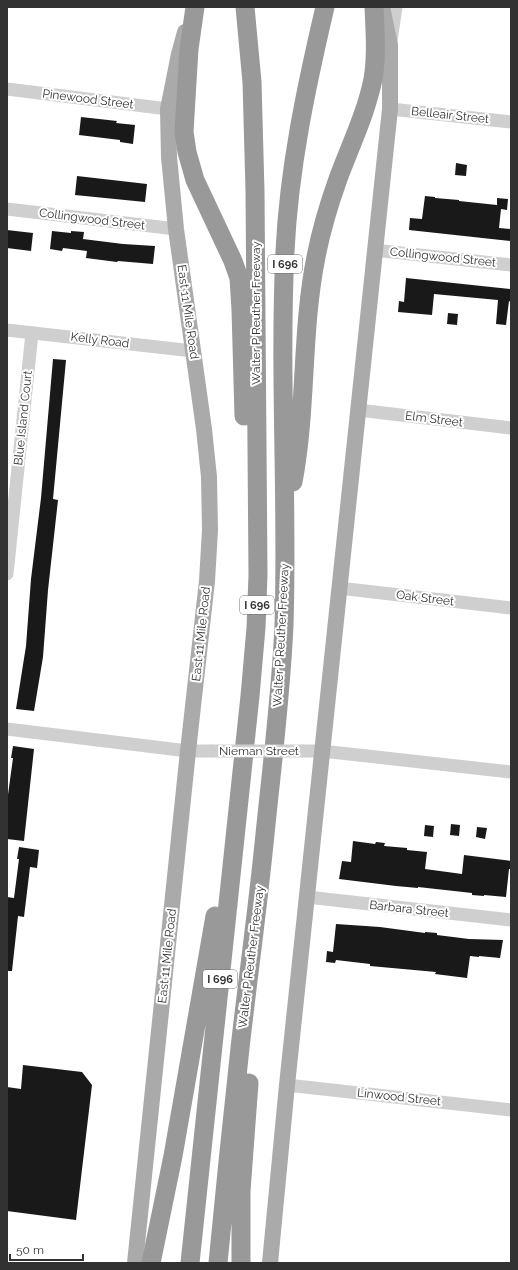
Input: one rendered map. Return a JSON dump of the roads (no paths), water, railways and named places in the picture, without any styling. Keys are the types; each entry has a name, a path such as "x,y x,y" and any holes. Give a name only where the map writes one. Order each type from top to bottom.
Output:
{"highway":[{"path":"193,7 184,132 195,180 233,261 238,278 241,310 244,428 250,478 258,514"},
{"name":"Walter P Reuther Freeway","path":"190,1263 256,628 258,514 255,191 252,82 245,7"},
{"name":"Walter P Reuther Freeway","path":"218,1263 282,663 286,525 284,344 285,252 288,216 294,161 303,108 325,7"},
{"path":"286,525 298,454 311,282 317,250 329,207 368,98 371,85 375,60 374,7"},
{"path":"151,1263 174,1148 220,885 231,774 250,696"},
{"path":"241,1263 241,1191 254,1019 252,954"}],"main road":[{"name":"East 11 Mile Road","path":"135,1263 207,581 210,530 209,477 204,429 176,229 168,157 168,109 179,54 193,7"},
{"path":"270,1263 287,1085 390,109 390,45 382,7"}],"street":[{"path":"390,45 396,7"},
{"name":"Pinewood Street","path":"7,90 168,109"},
{"name":"Belleair Street","path":"390,109 511,122"},
{"name":"Collingwood Street","path":"7,209 176,229"},
{"name":"Collingwood Street","path":"374,250 511,265"},
{"name":"Kelly Road","path":"7,330 193,351"},
{"name":"Blue Island Court","path":"7,574 32,332"},
{"name":"Elm Street","path":"358,410 511,428"},
{"name":"Oak Street","path":"339,588 511,608"},
{"name":"Nieman Street","path":"7,729 188,751 322,751 511,772"},
{"name":"Barbara Street","path":"307,897 511,920"},
{"name":"Linwood Street","path":"287,1085 511,1110"}]}
